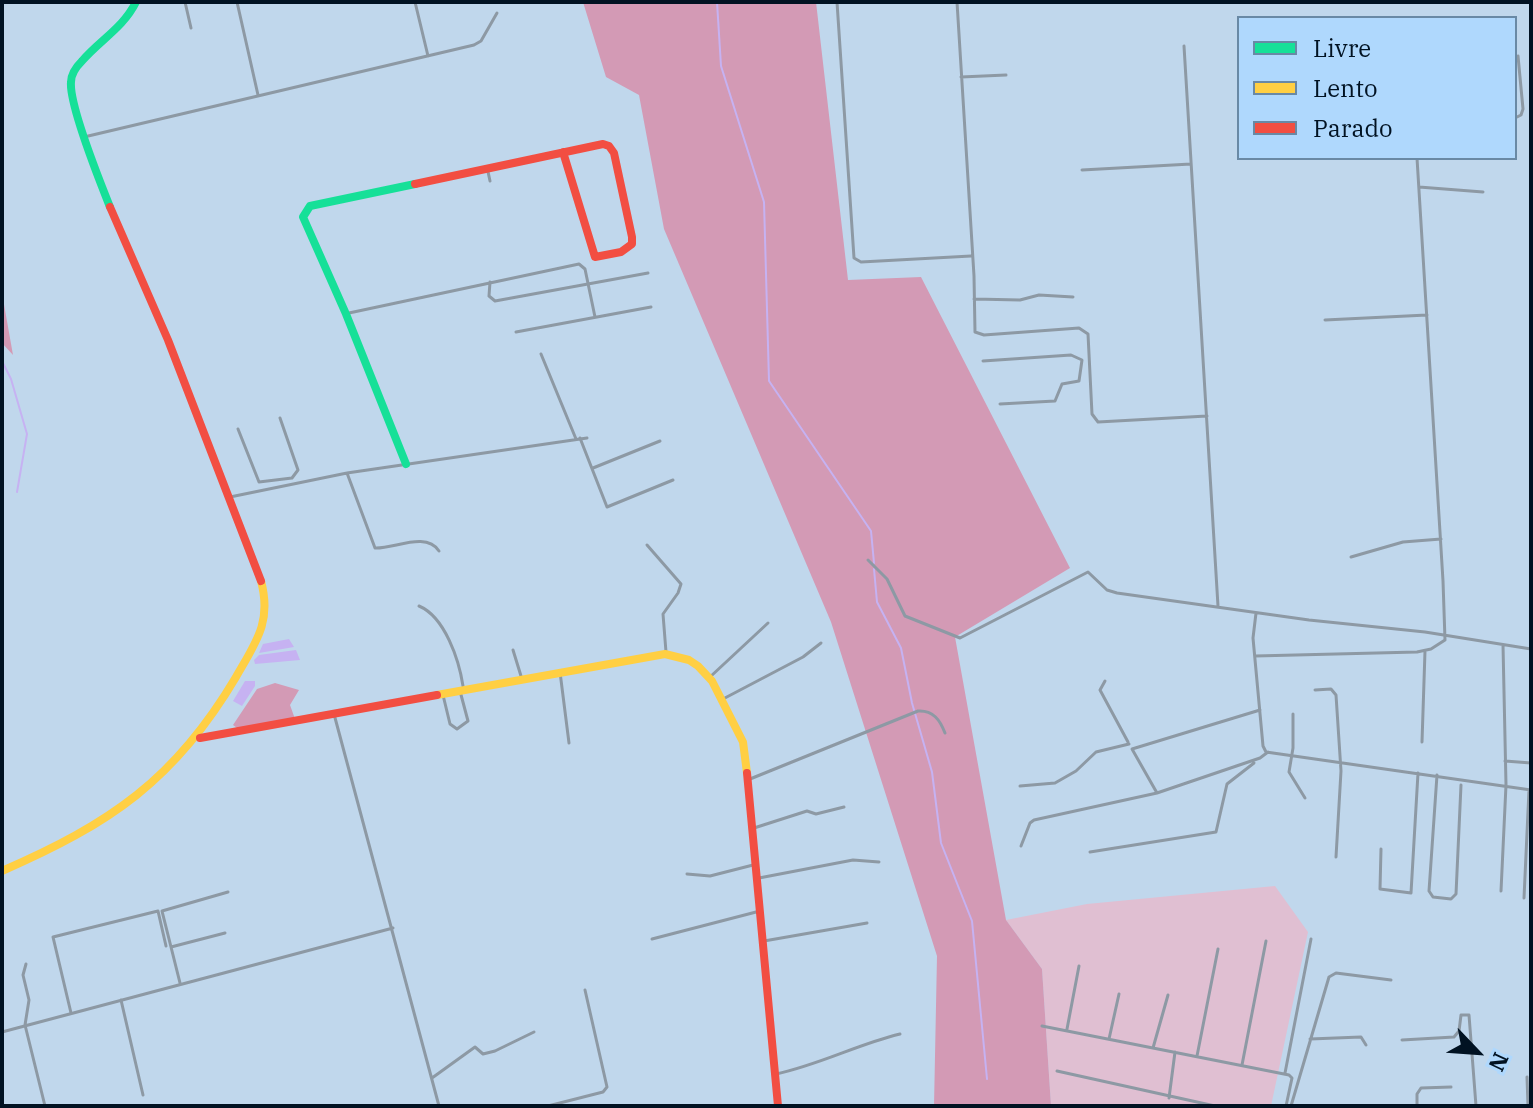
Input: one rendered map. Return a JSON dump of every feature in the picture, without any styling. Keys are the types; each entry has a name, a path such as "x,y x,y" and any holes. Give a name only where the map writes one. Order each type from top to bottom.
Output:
{"street":[{"path":"2,871 48,852 108,819 150,788 199,738 216,714 250,653 266,611 262,586 198,411 112,216 71,90 71,76 82,61 124,25 136,2"},
{"path":"185,2 191,28"},
{"path":"237,2 258,95"},
{"path":"415,2 428,56"},
{"path":"837,2 854,258 861,262 971,256"},
{"path":"957,2 974,276 974,328 978,334 1085,330 1088,334 1092,414 1098,422 1207,416"},
{"path":"84,137 478,44 497,13"},
{"path":"1184,46 1218,606"},
{"path":"1517,116 1523,111 1518,56"},
{"path":"961,77 1006,75"},
{"path":"406,464 348,313 303,217 306,209 487,167 603,144 612,149 632,237 632,244 627,249 595,257 563,152"},
{"path":"1255,656 1425,651 1442,644 1445,635 1417,160"},
{"path":"1082,170 1191,164"},
{"path":"487,167 490,181"},
{"path":"1419,187 1483,192"},
{"path":"348,313 579,264 585,267 595,317"},
{"path":"490,282 489,296 495,301 648,273"},
{"path":"973,299 1020,300 1039,295 1073,297"},
{"path":"516,332 651,307"},
{"path":"1325,320 1427,315"},
{"path":"541,354 607,507 673,480"},
{"path":"983,361 1079,357 1082,366 1079,381"},
{"path":"1000,404 1055,401 1062,384 1091,379"},
{"path":"238,429 256,479 265,483 296,476 298,470 280,418"},
{"path":"230,497 347,473 587,438"},
{"path":"591,469 660,441"},
{"path":"347,473 375,548 426,541 437,546 439,551"},
{"path":"280,480 282,487"},
{"path":"1351,557 1362,551 1403,542 1441,539"},
{"path":"647,545 681,584 663,612 666,653"},
{"path":"868,560 887,579 905,616 960,638 1084,573 1091,574 1107,590 1117,593 1531,649"},
{"path":"419,606 440,623 460,671 468,721 457,729 450,724 443,695"},
{"path":"1256,612 1253,633 1263,748 1268,752 1530,790 1524,898"},
{"path":"710,677 768,623"},
{"path":"723,699 803,657 821,643"},
{"path":"1501,891 1506,785 1503,645"},
{"path":"513,650 521,678"},
{"path":"1422,742 1425,651"},
{"path":"199,738 666,653 690,660 710,677 745,747 778,1106"},
{"path":"560,672 569,743"},
{"path":"1105,681 1100,691 1157,793"},
{"path":"1315,690 1331,689 1335,694 1341,762 1336,857"},
{"path":"1132,749 1260,710"},
{"path":"750,779 918,711 935,716 945,733"},
{"path":"334,714 439,1106"},
{"path":"1293,714 1290,776 1305,798"},
{"path":"1020,786 1055,783 1076,771 1096,752 1129,744"},
{"path":"1090,852 1216,832 1227,784 1268,752"},
{"path":"1021,846 1032,821 1157,793 1260,758"},
{"path":"1505,761 1531,763"},
{"path":"1381,849 1380,889 1411,893 1418,773"},
{"path":"1437,775 1429,891 1433,897 1451,899 1456,894 1461,785"},
{"path":"754,828 807,811 814,815 844,807"},
{"path":"759,878 853,860 879,862"},
{"path":"687,874 710,876 757,864"},
{"path":"168,946 162,915 164,909 228,892"},
{"path":"71,1013 53,937 158,911 180,984"},
{"path":"652,939 760,911"},
{"path":"764,941 867,923"},
{"path":"2,1032 393,928"},
{"path":"168,946 225,933"},
{"path":"1285,1074 1311,939"},
{"path":"1242,1065 1266,941"},
{"path":"1197,1056 1218,949"},
{"path":"26,964 23,975 29,993 25,1025 45,1106"},
{"path":"1067,1031 1079,966"},
{"path":"1288,1106 1331,975 1336,973 1391,980"},
{"path":"548,1106 603,1092 607,1087 585,990"},
{"path":"1109,1039 1119,994"},
{"path":"1153,1048 1168,995"},
{"path":"121,1000 143,1095"},
{"path":"1402,1040 1454,1037 1459,1031 1461,1015 1469,1015 1476,1106"},
{"path":"1042,1026 1285,1074 1292,1078 1288,1106"},
{"path":"432,1078 475,1047 483,1054 495,1051 534,1032"},
{"path":"776,1074 836,1058 876,1040 900,1034"},
{"path":"1310,1039 1361,1037 1366,1045"},
{"path":"1169,1098 1175,1052"},
{"path":"1057,1071 1215,1106"},
{"path":"1527,1077 1528,1106"},
{"path":"1417,1106 1417,1094 1421,1088 1451,1087"}],"shaded area":[{"path":"583,2 816,2 848,280 921,277 1070,568 955,637 1006,920 1042,969 1051,1106 934,1106 937,956 831,622 664,229 639,95 606,77"},
{"path":"2,293 13,355 2,343"},
{"path":"289,639 294,647 259,653 263,644"},
{"path":"296,650 300,660 255,664 254,660 259,655"},
{"path":"245,681 255,681 255,686 242,706 233,701"},
{"path":"275,683 299,690 290,705 295,719 240,730 233,725 257,689"},
{"path":"1275,886 1308,932 1271,1106 1051,1106 1042,969 1006,920 1087,904"}],"waterway":[{"path":"717,2 721,66 764,202 769,381 871,531 874,563"},
{"path":"2,361 11,379 27,434 17,492"},
{"path":"874,569 877,602 901,648 912,703 932,772 941,843 972,921 987,1079"}],"traffic: fast":[{"path":"110,207 80,125 71,79 78,66 118,27 136,2"},
{"path":"406,464 303,217 310,206 415,184"}],"traffic: slow":[{"path":"2,871 76,835 107,816 137,795 189,744 213,713 256,642 265,608 261,581"},
{"path":"437,695 665,654 689,660 712,681 743,742 747,773"}],"traffic: jam":[{"path":"415,184 603,144 614,153 632,237 632,244 621,252 595,257 563,152"},
{"path":"110,207 168,340 261,581"},
{"path":"200,738 437,695"},
{"path":"747,773 778,1106"}]}
